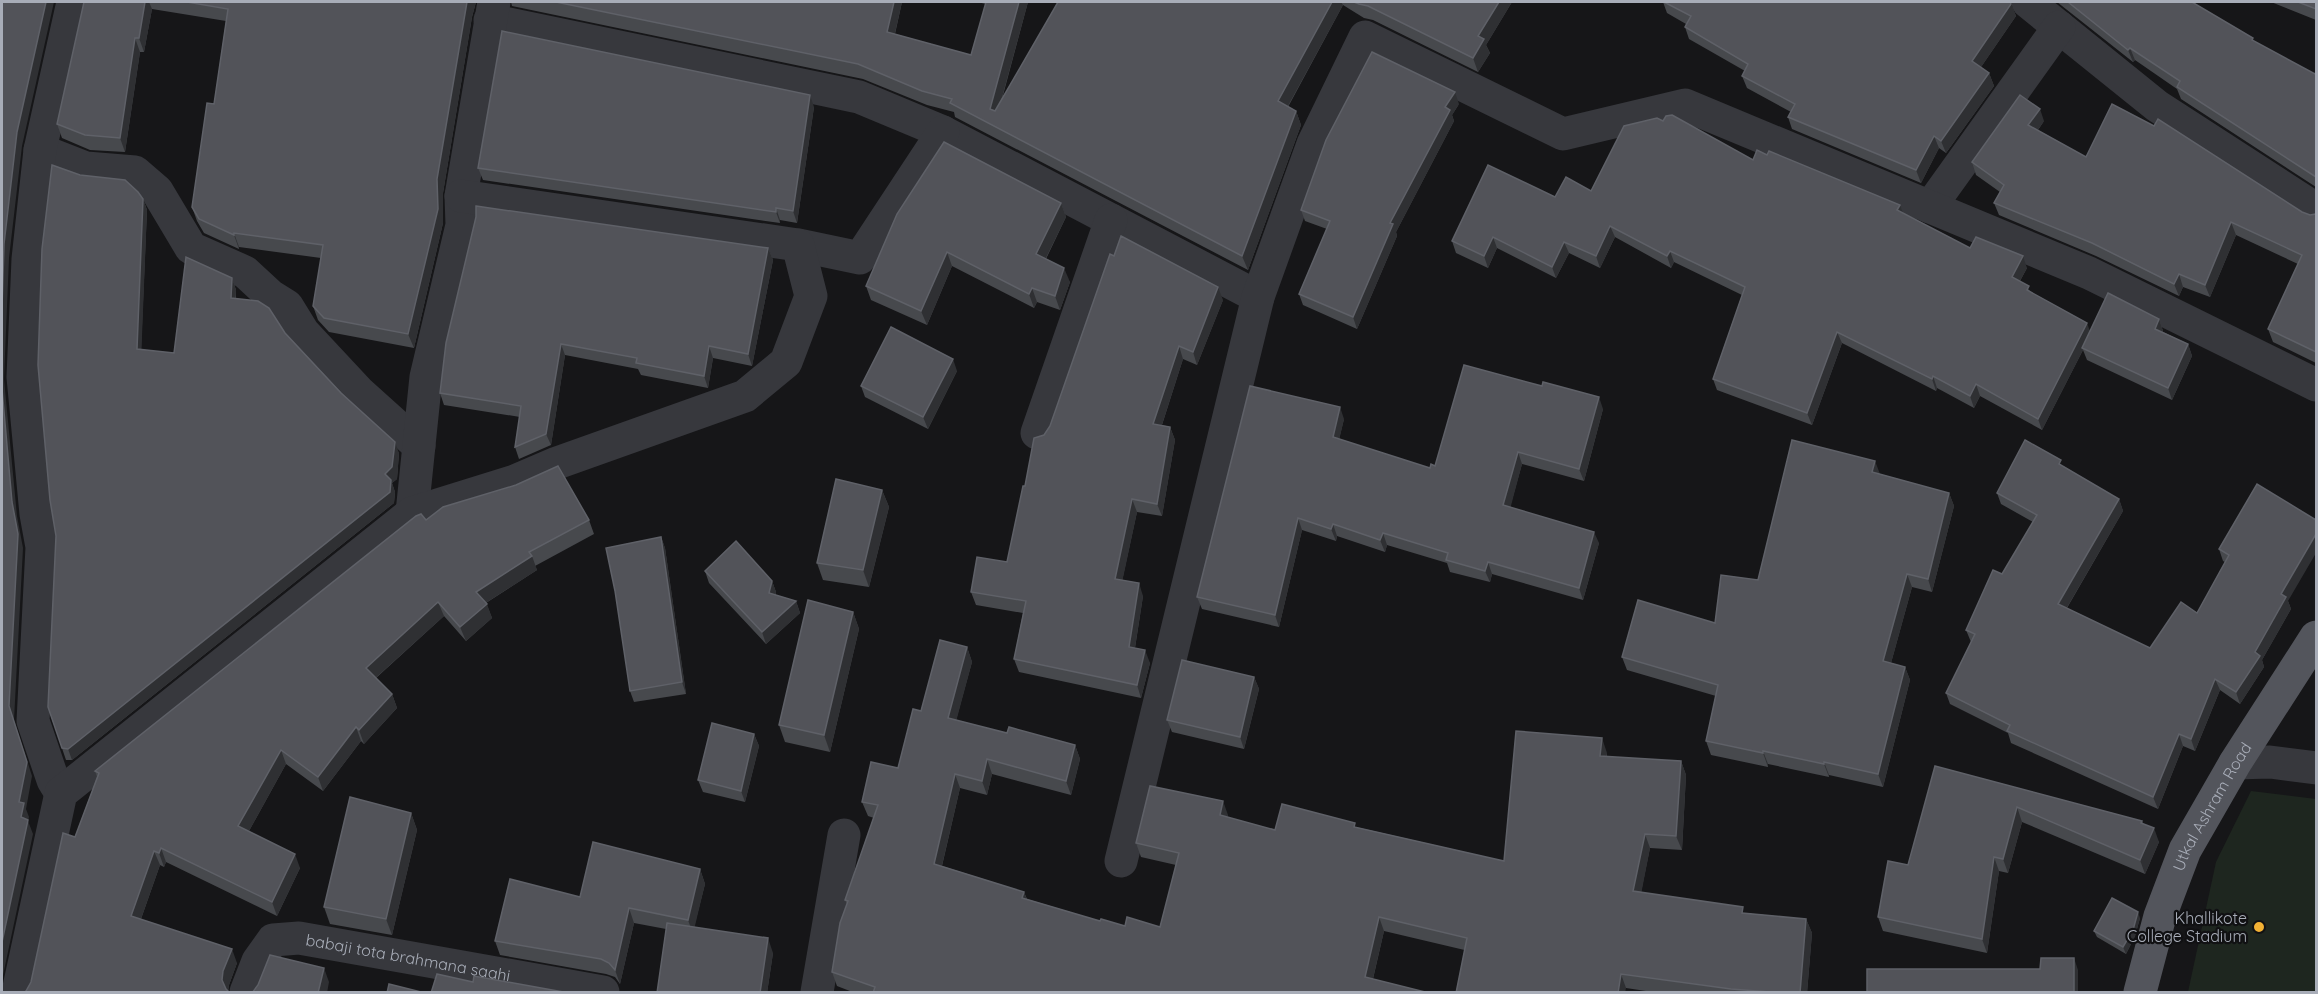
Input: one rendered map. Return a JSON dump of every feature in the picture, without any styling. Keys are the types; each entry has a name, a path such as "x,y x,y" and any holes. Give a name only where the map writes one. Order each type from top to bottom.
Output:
{"main road":[{"name":"Utkal Ashram Road","path":"2140,993 2160,916 2185,850 2235,763 2316,637"}],"street":[{"path":"61,794 53,780 33,721 42,547 36,514 22,377 28,259 40,150 73,2"},
{"path":"2028,2 2157,106 2316,209"},
{"path":"412,513 426,377 462,225 461,196 492,11 859,97 943,132 1258,297"},
{"path":"1930,207 2059,27"},
{"path":"1121,861 1258,297 1313,144 1365,38 1563,134 1685,105 2089,273 2316,385"},
{"path":"461,196 798,245 860,258 943,132"},
{"path":"40,150 86,168 135,172 157,191 191,248 245,272 271,296 287,306 303,332 360,392 418,446"},
{"path":"1037,433 1112,220"},
{"path":"18,993 61,794 412,513 515,481 557,463 745,396 786,362 811,296 798,245"},
{"path":"2235,763 2271,762 2316,768"},
{"path":"816,993 844,835"},
{"name":"babaji tota brahmana saahi","path":"246,993 258,961 273,940 299,938 603,993"}],"shaded area":[{"name":"Khallikote College Stadium","path":"2251,791 2316,799 2316,992 2188,992 2216,862"}],"building":[{"path":"2,2 46,2 17,132 4,244 2,308"},
{"path":"84,2 145,2 139,38 135,38 120,138 85,135 57,124"},
{"path":"187,2 467,2 437,179 438,209 408,334 324,318 313,306 323,245 234,233 234,235 199,219 192,207 207,103 214,104 228,9"},
{"path":"556,2 894,2 887,32 971,55 986,2 1019,2 990,109 995,111 1058,2 1332,2 1278,101 1296,111 1242,256 950,103 952,99 922,91 858,64"},
{"path":"1354,2 1499,2 1478,36 1484,39 1473,58 1368,6"},
{"path":"1664,2 2010,2 2011,4 1972,61 1989,73 1941,141 1934,136 1916,170 1788,117 1795,104 1742,76 1748,64 1685,27 1691,16"},
{"path":"2068,2 2192,2 2253,38 2252,40 2315,74 2316,72 2316,177 2177,87 2180,81 2130,48 2128,50"},
{"path":"2298,2 2316,2 2316,9"},
{"path":"502,31 810,95 793,211 776,208 776,212 478,168"},
{"path":"1372,52 1455,92 1445,107 1450,110 1390,223 1393,224 1353,317 1299,294 1330,221 1301,210 1326,140"},
{"path":"2020,95 2040,109 2028,125 2086,157 2112,104 2154,126 2158,119 2302,212 2310,215 2316,214 2316,352 2268,329 2302,255 2231,222 2205,285 2179,274 2174,284 2092,243 1994,203 2004,185 1972,162"},
{"path":"1672,115 1753,160 1757,150 1767,155 1769,151 1900,205 1897,210 1970,248 1976,237 2023,256 2012,277 2029,286 2027,290 2087,323 2038,419 1976,384 1970,396 1933,376 1932,379 1837,332 1807,413 1713,379 1745,287 1670,251 1667,256 1610,226 1596,256 1564,242 1552,267 1493,237 1484,256 1452,241 1488,165 1555,197 1566,177 1591,191 1624,126 1657,118 1663,121 1666,116"},
{"path":"944,142 1061,203 1036,254 1064,268 1055,296 1032,288 1029,294 947,252 921,311 866,286 897,214"},
{"path":"52,165 80,175 125,180 143,199 137,349 174,353 186,257 232,278 231,298 258,301 269,308 285,333 341,393 395,442 392,467 385,474 391,480 390,492 68,749 62,748 48,707 56,536 50,500 38,365 42,249"},
{"path":"476,206 768,248 748,354 709,346 704,376 636,363 637,358 561,344 546,434 515,447 521,406 440,393 446,343 476,217"},
{"path":"1121,236 1218,287 1193,352 1179,346 1153,424 1170,427 1157,504 1132,499 1115,579 1139,583 1129,647 1145,650 1137,685 1014,659 1026,601 971,592 977,557 1007,562 1034,438 1044,435 1050,426 1110,254 1114,256"},
{"path":"2108,293 2159,319 2155,329 2188,344 2168,388 2082,348"},
{"path":"891,327 953,359 923,417 861,386"},
{"path":"1464,365 1542,386 1543,382 1599,397 1579,469 1518,452 1503,505 1594,532 1579,588 1488,562 1485,571 1446,560 1448,553 1383,533 1380,540 1333,524 1331,529 1298,518 1275,615 1197,597 1250,386 1340,407 1333,437 1430,468 1431,464 1435,466"},
{"path":"2,389 12,502 18,534 9,706 27,762 19,802 24,803 21,817 28,820 2,942"},
{"path":"1792,440 1875,461 1872,472 1949,493 1928,579 1907,574 1883,661 1905,667 1878,774 1706,741 1718,685 1622,657 1638,600 1715,623 1721,575 1758,580"},
{"path":"2025,440 2061,460 2059,464 2119,499 2058,604 2150,648 2181,602 2197,613 2229,555 2219,549 2257,484 2316,520 2316,534 2281,594 2286,597 2255,652 2260,656 2236,692 2215,679 2191,739 2179,734 2153,797 2007,731 2010,725 1946,693 1975,634 1966,630 1993,570 2002,574 2037,515 1997,493"},
{"path":"558,466 589,520 529,552 532,556 476,592 487,604 460,627 438,602 366,668 392,694 359,730 356,727 318,777 281,750 238,826 295,854 272,902 161,848 159,853 154,851 131,916 232,949 223,971 222,980 230,993 24,993 31,982 63,833 75,837 99,773 95,771 416,516 421,514 426,520 443,507 516,485"},
{"path":"836,479 882,490 863,570 817,563"},
{"path":"661,537 682,682 630,691 606,548"},
{"path":"736,541 772,581 769,593 796,601 762,632 705,571"},
{"path":"808,600 853,612 824,735 779,725"},
{"path":"940,640 967,647 948,718 1007,733 1009,727 1075,745 1066,781 987,759 982,781 955,774 934,864 1024,892 1022,898 1100,921 1101,919 1125,926 1127,917 1160,927 1179,853 1136,843 1150,786 1223,801 1220,815 1275,830 1282,804 1355,823 1354,827 1504,861 1516,731 1602,738 1600,756 1681,761 1676,836 1645,834 1633,891 1743,907 1742,913 1806,919 1800,993 1731,989 1621,974 1618,993 1456,993 1467,938 1379,917 1365,977 1429,993 873,993 875,987 832,972 840,923 848,901 845,900 878,805 862,802 871,762 898,768 913,709 921,711"},
{"path":"1182,660 1254,677 1240,737 1167,720"},
{"path":"712,723 754,734 741,791 698,780"},
{"path":"1935,766 2142,821 2141,823 2154,828 2140,860 2017,807 2003,859 1994,857 1982,939 1878,917 1888,861 1908,865"},
{"path":"350,797 411,813 386,919 324,907"},
{"path":"593,842 700,869 688,920 629,908 615,970 601,959 495,941 510,879 580,897"},
{"path":"2112,898 2138,912 2133,930 2123,947 2094,931"},
{"path":"667,923 768,938 760,993 657,993"},
{"path":"270,955 324,968 318,993 252,993 258,985"},
{"path":"2041,958 2074,958 2074,993 1867,993 1867,969 2040,969"},
{"path":"437,974 473,982 474,976 569,993 431,993"},
{"path":"389,984 425,993 387,993"}],"place":[{"name":"Khallikote College Stadium","path":"2259,927"}]}
